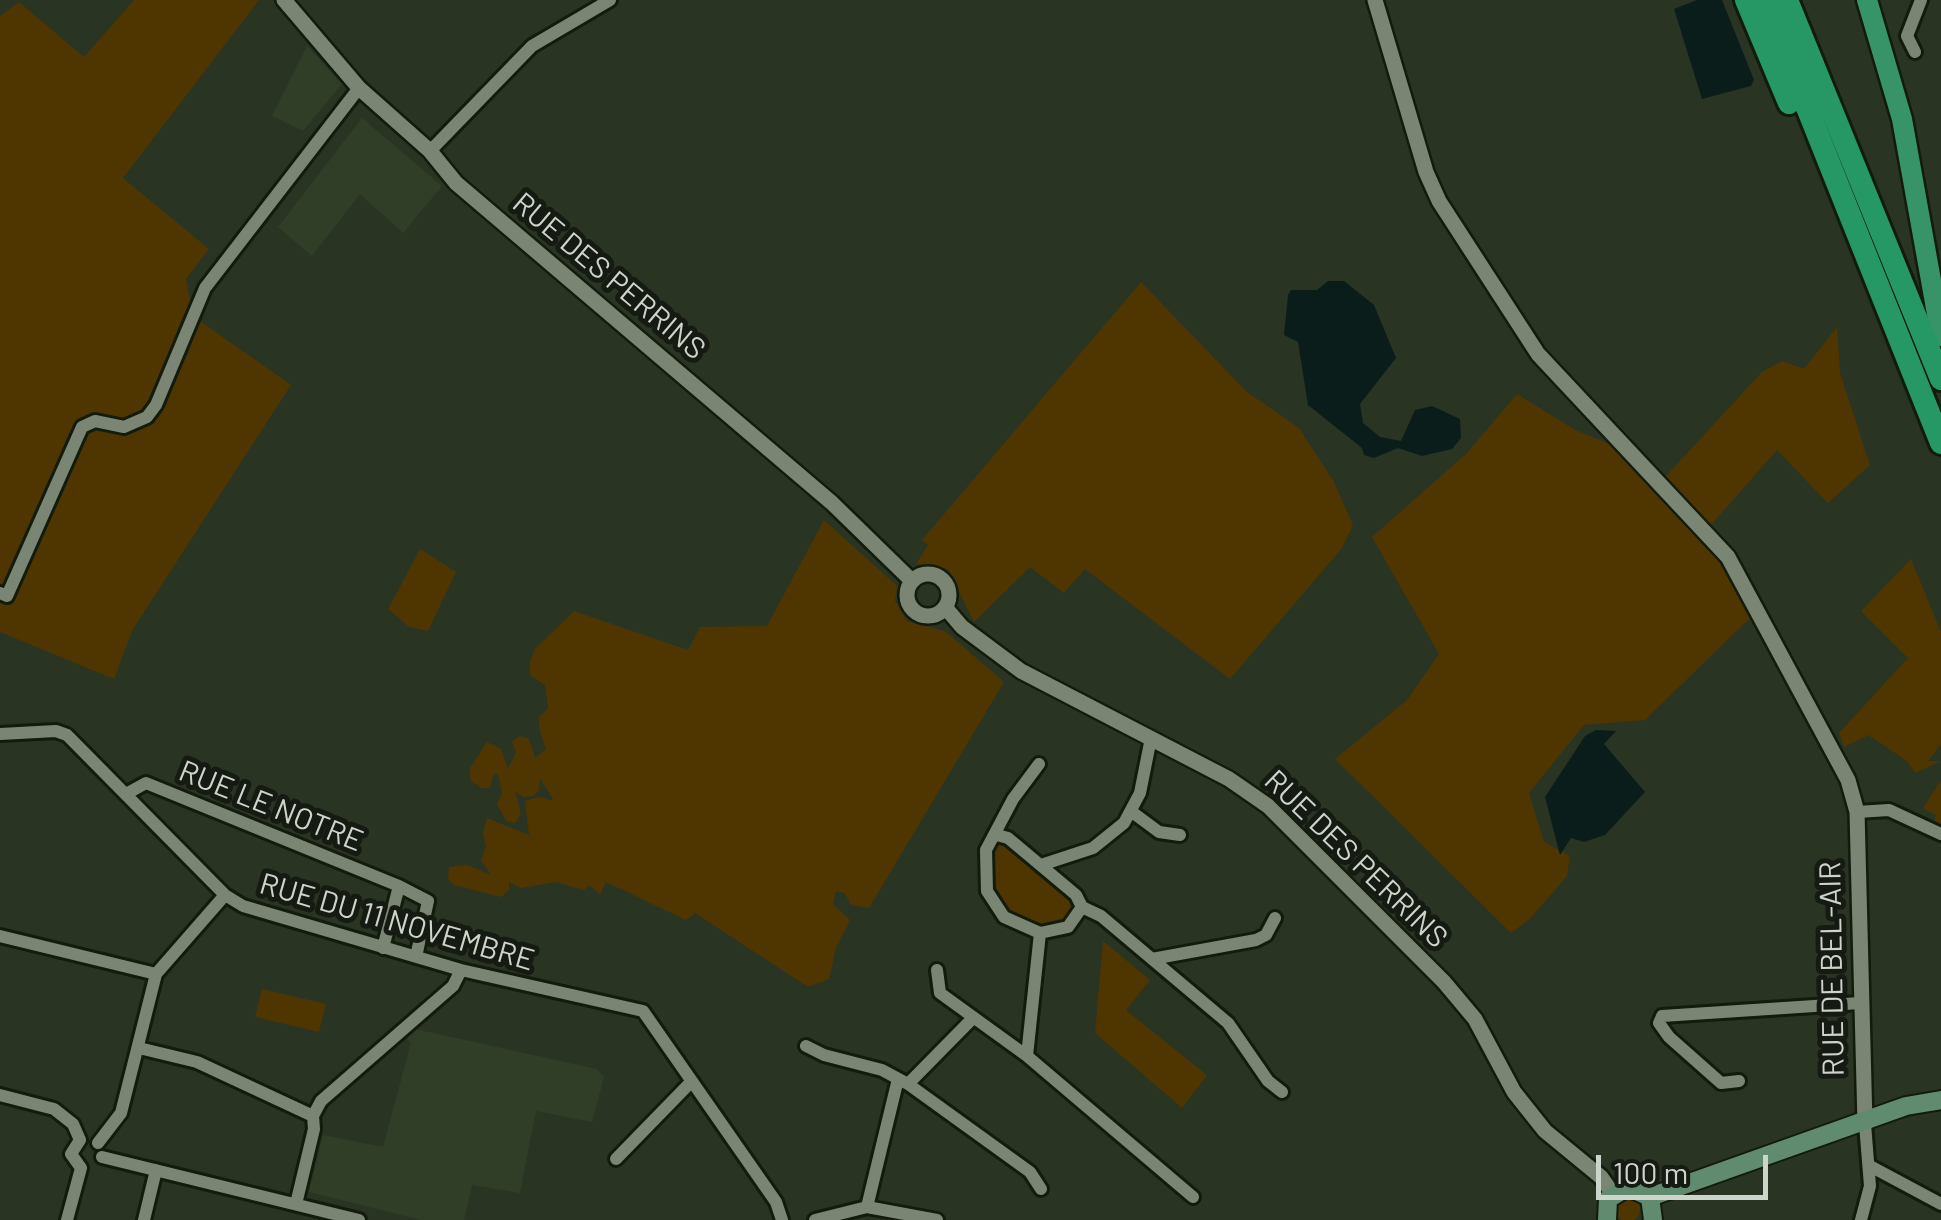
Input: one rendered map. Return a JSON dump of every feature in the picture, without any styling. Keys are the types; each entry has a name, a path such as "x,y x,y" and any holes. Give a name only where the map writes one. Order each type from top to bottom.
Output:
{"highway":[{"path":"1746,0 1792,108 1825,150"},
{"path":"1764,0 1941,443"},
{"path":"1788,0 1941,379"},
{"path":"1867,0 1902,120 1941,336"}],"main road":[{"path":"1601,1218 1613,1194 1636,1188 1653,1209 1865,1124 1941,1104"}],"street":[{"name":"RUE DES PERRINS","path":"284,0 359,88 430,151 456,182 832,503 912,581"},
{"path":"430,151 532,46 610,0"},
{"name":"RUE DE BEL-AIR","path":"1375,0 1426,172 1439,201 1538,354 1728,557 1834,748 1856,812 1865,1124"},
{"path":"1915,52 1907,36 1921,0"},
{"path":"0,593 7,596 82,427 88,422 110,427 136,425 156,406 205,288 359,88"},
{"path":"924,574 938,576 947,587 945,607 928,616 915,611 907,594 912,581 924,574"},
{"name":"RUE DES PERRINS","path":"945,607 962,627 1021,672 1229,779 1268,806 1444,982 1474,1019 1514,1092 1544,1131 1601,1177 1613,1194"},
{"name":"RUE DU 11 NOVEMBRE","path":"0,734 56,731 67,735 225,895 243,906 461,970 643,1011 776,1202 782,1220"},
{"path":"1041,864 1094,848 1132,812 1151,738"},
{"path":"1039,764 1013,799 998,835 990,841 984,860 987,892 1004,916 1040,933 1068,928 1082,908"},
{"name":"RUE LE NOTRE","path":"126,794 146,783 400,886"},
{"path":"1856,812 1889,810 1941,834"},
{"path":"1132,812 1159,832 1180,834"},
{"path":"998,835 1005,836 1041,864 1076,895 1082,908 1101,916 1228,1022 1268,1080 1282,1092"},
{"path":"383,948 400,886 428,901 416,957"},
{"path":"98,1143 120,1113 156,974 225,895"},
{"path":"1152,958 1256,940 1266,935 1275,918"},
{"path":"1027,1056 1040,933"},
{"path":"0,936 156,974"},
{"path":"296,1204 314,1129 312,1116 322,1101 453,986 461,970"},
{"path":"938,970 935,980 940,993 1027,1056 1193,1197"},
{"path":"1738,1081 1721,1082 1669,1037 1659,1023 1662,1016 1860,1003"},
{"path":"866,1207 903,1082 972,1019"},
{"path":"806,1046 903,1082 1030,1172 1041,1189"},
{"path":"138,1048 198,1062 312,1116"},
{"path":"616,1159 692,1081"},
{"path":"0,1095 54,1109 72,1124 80,1140"},
{"path":"1861,1220 1870,1166 1865,1124"},
{"path":"80,1140 98,1143"},
{"path":"80,1140 71,1154 81,1168"},
{"path":"98,1143 102,1158"},
{"path":"81,1168 92,1168 102,1158"},
{"path":"102,1158 358,1220"},
{"path":"1870,1166 1941,1204"},
{"path":"67,1220 81,1168"},
{"path":"144,1220 156,1170"},
{"path":"815,1220 866,1207 937,1220"}],"shaded area":[{"path":"134,0 259,0 123,178 209,249 186,279 192,310 200,321 291,385 133,629 114,679 0,632 0,16 19,2 84,57"},
{"path":"307,46 342,84 303,131 272,116"},
{"path":"362,118 442,186 403,233 360,194 312,256 278,227"},
{"path":"1141,282 1247,392 1299,428 1334,482 1353,525 1342,548 1230,679 1085,569 1064,593 1030,567 974,622 948,569 916,564 928,545 922,540"},
{"path":"1837,327 1840,373 1870,465 1828,503 1777,450 1709,527 1666,476 1762,372 1782,361 1804,369"},
{"path":"1517,394 1575,430 1632,453 1713,538 1752,616 1645,720 1584,725 1529,793 1544,842 1570,856 1567,876 1530,919 1511,933 1335,759 1407,700 1439,654 1372,537 1466,454"},
{"path":"824,520 897,586 895,601 907,621 945,631 1004,682 869,908 851,905 845,893 836,891 833,904 850,920 836,948 829,979 808,987 695,913 686,920 606,882 600,895 589,885 584,890 555,882 521,888 509,882 509,890 501,897 454,885 448,879 449,867 468,865 491,875 481,860 486,847 483,833 487,818 529,835 525,801 539,797 554,801 540,778 539,790 533,796 523,797 515,791 521,814 515,823 506,821 497,804 502,793 498,774 494,774 490,788 481,788 470,780 470,768 487,742 501,749 508,769 516,752 512,742 520,736 529,739 535,758 546,749 539,728 539,717 548,708 545,685 530,675 530,662 535,649 574,611 688,650 700,627 767,626"},
{"path":"420,549 456,572 428,631 409,627 388,609"},
{"path":"1911,559 1941,632 1941,744 1928,761 1941,761 1915,773 1908,762 1869,735 1844,747 1839,733 1908,658 1861,611"},
{"path":"1941,780 1941,825 1934,823 1936,815 1923,808"},
{"path":"1006,844 1067,894 1071,907 1066,921 1039,926 1007,911 990,885 992,848"},
{"path":"1103,941 1150,980 1126,1010 1207,1075 1182,1108 1095,1033"},
{"path":"262,989 326,1004 319,1032 255,1017"},
{"path":"415,1029 597,1069 604,1077 592,1122 536,1111 520,1193 472,1185 464,1220 421,1220 309,1192 323,1135 383,1147 411,1043 406,1037"},
{"path":"1628,1198 1640,1210 1628,1222 1616,1210"}],"water":[{"path":"1697,0 1722,0 1754,80 1751,86 1702,99 1674,9"},
{"path":"1328,281 1344,281 1374,305 1396,358 1360,404 1363,423 1380,437 1401,441 1415,410 1432,406 1460,419 1461,438 1452,449 1422,456 1398,448 1374,458 1364,455 1362,448 1308,405 1298,342 1284,335 1288,295 1291,290 1317,290"},
{"path":"1596,730 1616,731 1604,744 1645,792 1605,835 1584,842 1571,838 1560,855 1545,797 1585,736"}]}
